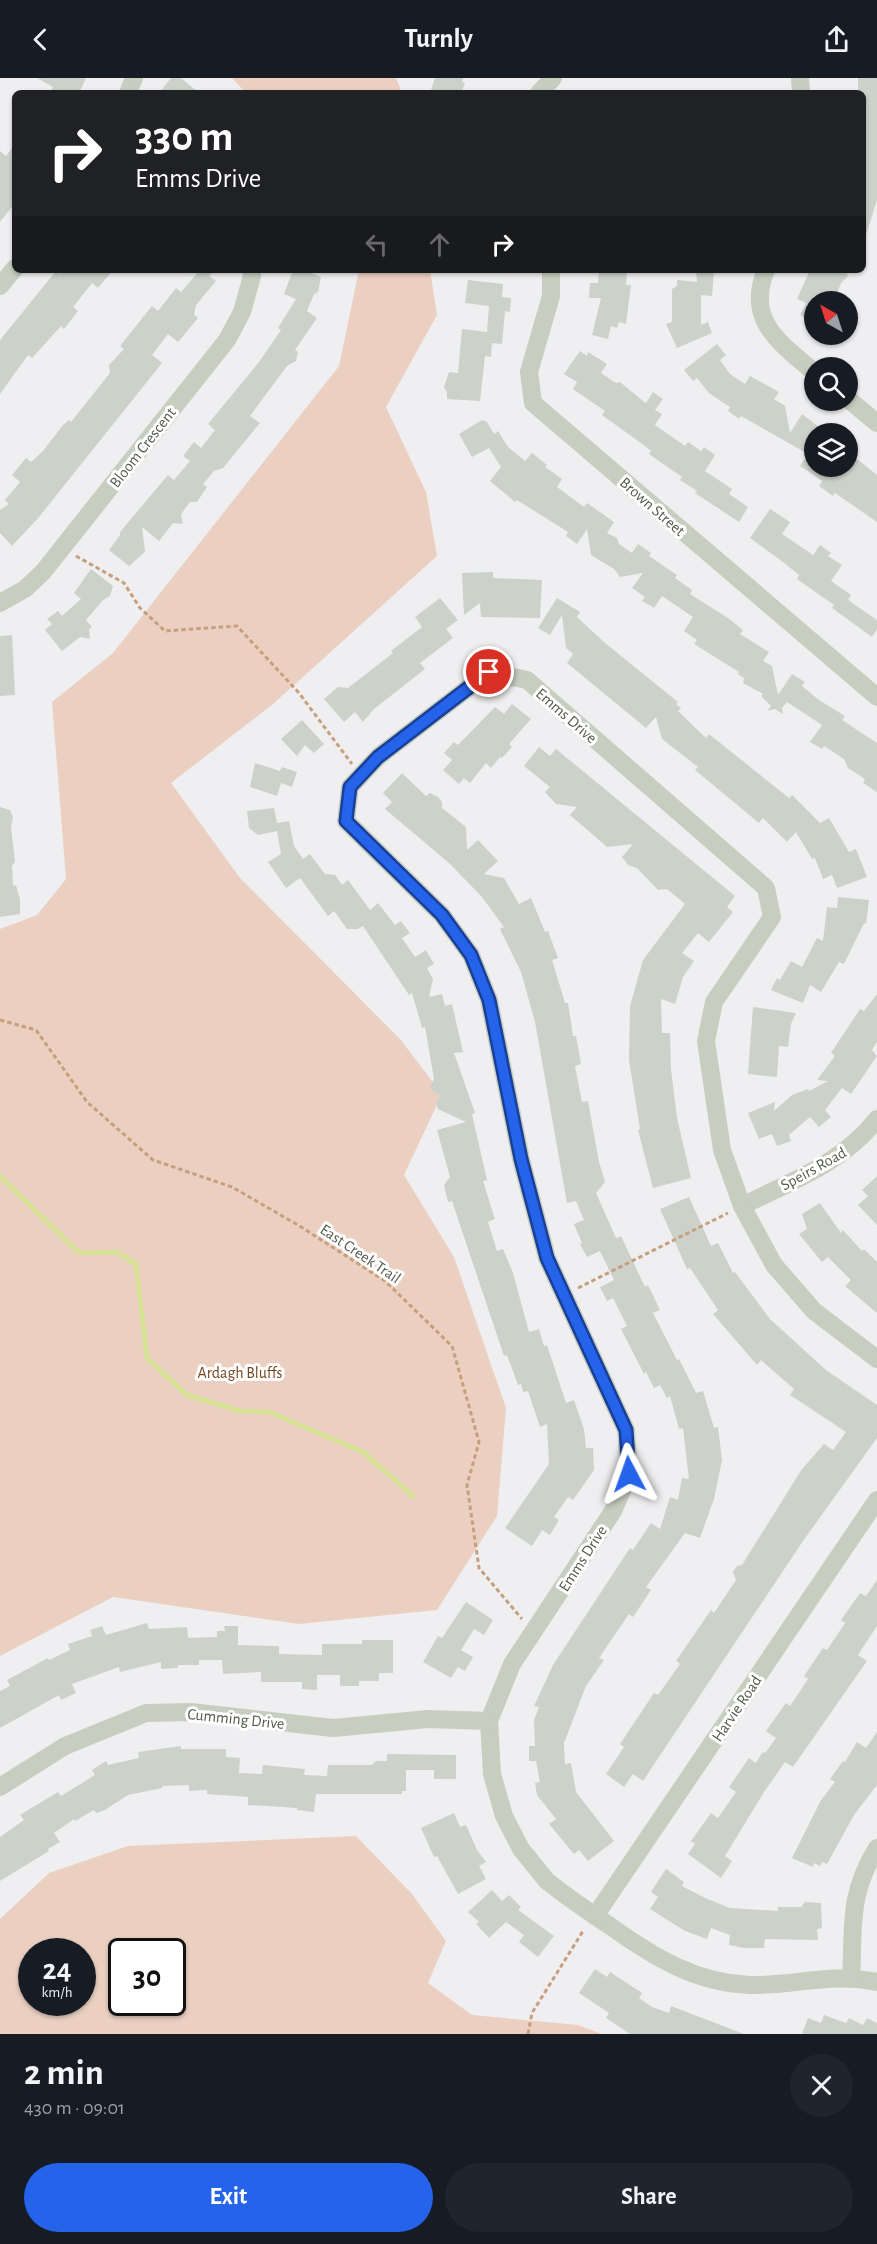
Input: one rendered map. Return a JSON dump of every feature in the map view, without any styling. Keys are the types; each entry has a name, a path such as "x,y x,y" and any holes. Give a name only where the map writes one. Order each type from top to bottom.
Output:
{"street":[{"path":"542,90 553,78"},
{"path":"0,286 12,272"},
{"name":"Bloom Crescent","path":"0,603 31,584 62,548 228,337 242,312 252,273"},
{"name":"Brown Street","path":"551,273 551,296 529,372 533,403 877,697"},
{"path":"765,273 759,308 774,339 804,364"},
{"path":"858,407 877,423"},
{"name":"Emms Drive","path":"877,1359 833,1328 795,1291 735,1209 722,1150 706,1041 714,1002 772,917 766,888 527,680 489,672 378,757 350,787 346,821 442,915 471,955 486,991 521,1159 547,1258 626,1430 629,1474 613,1511 512,1664 489,1721 492,1774 511,1831 534,1867 547,1881 666,1964 713,1980 772,1984 851,1977 877,1982"},
{"name":"Speirs Road","path":"735,1209 830,1162 850,1148 877,1119"},
{"name":"Harvie Road","path":"596,1916 877,1500"},
{"name":"Cumming Drive","path":"0,1787 65,1746 146,1713 191,1712 333,1728 428,1719 489,1721"},
{"path":"851,1977 853,1907 858,1884 877,1848"}],"path":[{"path":"62,548 124,583 140,608 165,631 237,626 299,693 361,775"},
{"name":"East Creek Trail","path":"0,1020 36,1030 87,1102 153,1160 232,1187 298,1225 385,1281 452,1346 478,1442 467,1485 479,1568 533,1633"},
{"path":"574,1290 735,1209"},
{"path":"528,2034 532,2013 584,1931"}],"green space":[{"path":"232,78 396,78 401,90 243,90"},
{"name":"Ardagh Bluffs","path":"358,273 430,273 437,315 386,407 426,492 437,556 273,704 171,783 240,878 400,1039 442,1094 404,1175 454,1257 506,1408 497,1516 437,1610 299,1624 113,1597 0,1656 0,929 37,915 66,879 52,702 113,653 339,366"},
{"path":"356,1836 412,1894 446,1941 428,1983 472,2015 578,2025 602,2034 0,2034 0,1919 49,1873 128,1846"}],"building":[{"path":"37,78 86,78 80,90 52,90 53,87"},
{"path":"171,78 181,78 195,90 161,90"},
{"path":"435,78 463,78 462,82 465,83 462,90 431,90"},
{"path":"858,78 877,78 877,200 866,235 866,90 858,90"},
{"path":"12,148 12,207 0,222 0,151 6,156"},
{"path":"54,273 110,273 98,288 92,283 73,307 78,311 64,329 61,326 32,358 28,355 0,394 0,340"},
{"path":"197,273 212,273 209,276 216,281 196,305 194,315 198,318 178,342 168,334 152,355 162,363 39,517 12,546 0,533 0,510 9,504 5,500 20,482 12,475 26,458 31,462 43,451 63,425 69,420 71,422 110,373 109,365 124,349 120,346 152,306 158,311 176,288 181,292"},
{"path":"292,273 311,273 321,277 318,292 314,294 307,311 317,318 295,350 298,352 296,361 287,366 250,416 260,423 223,468 214,471 203,484 207,487 197,502 190,502 181,514 183,524 173,523 159,541 142,527 145,552 129,566 109,550 120,532 168,475 174,480 190,461 183,456 194,442 201,448 215,430 208,424 259,362 281,330 278,328 296,299 284,294"},
{"path":"599,273 627,273 626,285 631,285 626,324 619,322 617,328 611,326 608,339 592,335 601,298 589,298 590,283 598,283"},
{"path":"696,273 714,273 712,296 701,295 701,325 708,322 712,333 677,348 666,324 672,322 672,289 677,286 677,280 697,282"},
{"path":"809,273 846,273 848,276 841,283 838,291 804,291 804,302 797,299"},
{"path":"468,280 503,284 502,297 511,298 510,312 505,311 502,344 492,343 491,357 485,356 480,401 447,399 444,387 449,372 458,373 462,329 487,332 489,306 465,303"},
{"path":"717,344 726,355 720,360 730,374 745,384 750,376 779,392 774,399 785,406 790,433 802,414 814,423 804,423 804,452 741,416 739,419 728,411 730,407 709,393 697,378 693,381 684,370"},
{"path":"580,351 587,356 588,352 607,364 601,373 616,383 620,382 646,403 653,392 663,399 655,410 662,414 655,425 685,446 688,442 701,451 704,447 715,455 705,471 732,489 729,494 748,507 739,522 695,493 697,491 680,480 682,477 649,454 651,451 602,415 605,411 573,389 577,382 564,374"},
{"path":"482,420 487,422 494,434 498,431 508,447 525,461 532,453 547,465 545,467 562,479 557,487 584,507 587,503 614,522 607,533 617,538 619,544 632,553 638,544 651,553 649,556 677,575 675,578 692,590 690,594 728,618 743,630 740,634 769,652 763,661 772,666 778,695 792,674 805,682 802,686 819,700 845,716 842,720 877,743 877,792 863,783 865,779 848,768 844,759 824,746 822,749 810,742 822,725 787,702 782,708 783,714 775,709 767,711 771,706 761,696 763,694 743,683 744,678 738,674 739,672 694,644 697,640 684,631 693,617 662,596 654,608 642,601 645,597 632,588 643,573 620,577 614,569 591,555 587,529 577,544 566,536 568,532 517,500 515,502 490,481 501,467 489,448 472,457 459,434"},
{"path":"858,460 877,475 877,522 835,493 833,496 819,486 822,481 816,477 858,477"},
{"path":"770,509 790,522 782,534 813,555 820,545 831,553 828,556 842,565 831,581 851,595 848,600 877,620 877,629 872,637 832,608 834,605 797,579 799,575 750,538"},
{"path":"91,569 113,586 110,596 103,600 86,620 92,627 89,629 90,639 80,637 62,651 45,630 52,624 47,619 58,611 62,616 81,599 74,593"},
{"path":"493,572 493,578 542,580 540,618 481,617 480,603 464,615 462,573"},
{"path":"440,598 458,620 446,629 453,638 420,663 425,669 374,709 363,722 355,712 344,722 324,699 338,687 348,688 393,653 391,651 422,627 415,617"},
{"path":"557,598 580,612 577,617 605,643 678,702 676,704 681,708 678,711 706,738 709,734 789,798 792,795 820,823 829,818 849,852 856,849 867,877 837,888 832,875 823,879 815,858 812,859 796,832 787,842 763,818 759,823 695,770 698,767 662,739 656,717 646,728 567,663 573,654 566,648 562,615 550,635 538,628"},
{"path":"12,635 15,695 0,696 0,636"},
{"path":"512,704 531,719 509,744 512,747 491,768 486,763 470,783 464,778 459,784 443,770 452,760 444,753 454,742 458,745 495,707 504,714"},
{"path":"302,720 324,744 314,753 305,745 297,756 281,739"},
{"path":"539,747 550,756 556,749 735,896 727,907 733,912 709,942 698,933 682,953 694,961 683,977 675,1004 661,999 662,1033 670,1033 671,1069 677,1118 691,1178 653,1188 638,1130 640,1129 629,1060 630,1006 643,960 685,904 667,889 658,890 637,868 628,865 622,857 633,844 607,847 570,815 577,807 556,804 545,792 550,787 524,766"},
{"path":"255,763 280,771 282,767 297,772 292,787 281,783 277,796 250,787"},
{"path":"402,773 426,796 430,793 438,797 442,802 442,808 466,827 467,850 478,840 498,861 484,874 504,878 519,904 531,898 545,932 548,931 558,958 552,960 565,1003 568,1003 573,1036 576,1036 581,1064 575,1066 582,1102 588,1101 605,1182 596,1193 616,1238 621,1236 645,1287 648,1285 660,1310 653,1313 677,1360 679,1359 696,1393 703,1391 714,1428 718,1427 722,1460 714,1499 700,1538 685,1533 646,1587 651,1590 633,1617 629,1614 599,1658 604,1660 586,1686 564,1743 565,1764 571,1763 576,1792 614,1841 588,1861 579,1850 574,1854 549,1824 556,1819 537,1795 535,1783 540,1782 536,1761 529,1761 529,1746 535,1746 534,1720 539,1707 534,1706 553,1665 630,1548 633,1550 651,1523 660,1529 670,1497 678,1500 682,1478 689,1479 683,1428 679,1429 670,1396 667,1398 660,1385 654,1388 646,1372 644,1374 621,1329 627,1326 613,1298 607,1301 600,1287 614,1280 600,1251 587,1257 580,1244 582,1243 574,1224 584,1220 576,1201 567,1203 535,1022 521,972 500,929 504,927 482,897 449,863 385,809 392,802 383,793"},
{"path":"0,807 10,810 13,817 11,827 15,862 12,866 13,886 16,885 20,900 20,914 0,917"},
{"path":"274,808 277,823 289,821 294,846 303,859 310,854 325,874 335,875 342,885 348,880 370,910 378,903 395,925 401,921 410,933 402,938 415,957 426,950 434,964 427,968 433,979 429,997 442,994 445,1006 452,1004 463,1052 454,1053 475,1113 472,1114 487,1180 483,1181 495,1219 488,1222 497,1251 503,1249 513,1273 529,1332 539,1329 544,1346 547,1345 566,1403 574,1400 584,1429 586,1448 593,1448 594,1470 573,1500 568,1497 554,1517 559,1520 550,1535 542,1530 532,1546 505,1528 549,1464 547,1424 540,1427 528,1391 523,1392 521,1384 518,1385 507,1355 504,1356 452,1201 448,1202 444,1185 450,1177 437,1130 466,1122 438,1109 436,1103 440,1095 432,1091 430,1086 434,1079 425,1027 422,1028 412,993 409,995 363,926 358,929 347,929 334,911 328,916 300,878 286,888 268,862 281,854 277,831 258,835 249,828 247,811"},
{"path":"838,897 869,900 866,924 864,923 844,964 839,962 821,992 810,985 803,1003 771,990 777,978 780,980 791,961 802,967 817,938 823,941 827,907 837,908"},
{"path":"877,994 877,1042 872,1050 877,1056 851,1094 842,1088 825,1110 831,1117 819,1127 810,1117 789,1135 791,1141 777,1146 772,1134 759,1139 748,1113 775,1102 774,1111 792,1095 808,1089 809,1091 828,1081 817,1080 835,1056 831,1053 860,1009 864,1011"},
{"path":"753,1007 796,1013 791,1024 788,1047 779,1046 777,1077 748,1074"},
{"path":"877,1176 877,1225 858,1205 868,1196 862,1190"},
{"path":"689,1197 711,1246 718,1243 733,1273 735,1272 770,1319 826,1370 877,1405 877,1438 803,1541 643,1781 633,1774 624,1787 606,1774 624,1747 620,1744 654,1693 658,1695 680,1664 676,1661 711,1610 714,1613 736,1580 733,1572 737,1566 742,1565 802,1469 824,1444 833,1450 846,1432 790,1395 794,1389 761,1360 757,1365 713,1314 718,1310 690,1268 687,1269 660,1209"},
{"path":"820,1203 841,1233 843,1230 862,1251 864,1249 877,1262 877,1313 845,1286 851,1280 828,1257 822,1262 799,1234 807,1229 802,1214"},
{"path":"877,1580 877,1626 858,1655 867,1661 793,1767 785,1762 764,1792 725,1856 732,1861 721,1878 688,1854 695,1844 691,1841 711,1813 718,1818 736,1792 729,1787 749,1758 756,1763 776,1738 766,1731 786,1703 790,1706 808,1679 804,1676 823,1648 827,1650 845,1623 841,1620 860,1593 866,1596"},
{"path":"466,1602 493,1620 484,1635 474,1629 461,1650 473,1657 465,1671 458,1667 451,1678 423,1662 438,1636 442,1638"},
{"path":"147,1623 149,1629 187,1627 188,1638 217,1637 217,1631 225,1631 224,1626 238,1626 238,1645 279,1646 279,1654 322,1655 322,1644 362,1644 362,1640 393,1640 393,1673 379,1673 379,1681 359,1681 359,1686 340,1686 340,1675 317,1675 317,1690 302,1689 302,1682 261,1682 261,1672 223,1674 222,1660 199,1660 199,1665 178,1665 178,1668 161,1669 161,1662 120,1672 119,1667 72,1684 76,1693 61,1700 59,1695 0,1728 0,1691 10,1686 7,1680 48,1658 49,1660 70,1650 68,1644 92,1636 90,1630 102,1626 106,1635"},
{"path":"877,1732 877,1785 854,1815 827,1864 822,1862 820,1866 814,1863 813,1867 792,1858 821,1800 835,1782 830,1779 843,1761 845,1762 857,1742 866,1748"},
{"path":"181,1746 181,1749 226,1749 226,1757 240,1758 239,1773 262,1774 263,1765 305,1769 304,1775 327,1776 328,1765 372,1765 376,1761 387,1761 387,1754 456,1755 456,1779 434,1779 434,1770 406,1770 406,1791 402,1791 402,1794 316,1794 314,1812 297,1810 297,1808 248,1805 248,1797 207,1794 207,1790 189,1791 189,1785 162,1786 162,1788 128,1795 105,1810 96,1813 94,1810 75,1821 74,1819 54,1833 60,1842 0,1881 0,1837 24,1820 20,1815 58,1792 61,1796 95,1775 92,1770 106,1761 108,1765 139,1758 138,1752"},
{"path":"454,1813 460,1827 466,1825 477,1850 486,1862 479,1866 486,1879 458,1894 437,1856 434,1857 421,1828"},
{"path":"666,1869 684,1882 682,1886 730,1908 778,1911 778,1907 801,1907 805,1902 821,1903 822,1928 817,1929 818,1940 765,1939 764,1948 744,1948 729,1945 730,1935 711,1928 707,1939 685,1931 650,1909 658,1897 651,1892"},
{"path":"492,1890 502,1901 509,1895 521,1907 518,1910 554,1936 538,1957 519,1942 524,1935 506,1922 489,1938 476,1924 479,1922 468,1912"},
{"path":"595,1969 607,1977 610,1972 642,1993 639,1998 652,2007 669,2013 671,2006 744,2034 630,2034 606,2018 609,2013 579,1993"},
{"path":"824,2015 846,2023 849,2018 863,2025 867,2018 877,2023 877,2034 802,2034 808,2018 821,2023"}],"waterway":[{"path":"0,1176 79,1253 117,1252 136,1264 147,1358 187,1395 240,1411 269,1412 363,1452 413,1496"}],"route":[{"path":"489,672 378,757 350,787 346,821 442,915 471,955 489,1000 521,1159 547,1258 626,1430 629,1474"}]}
